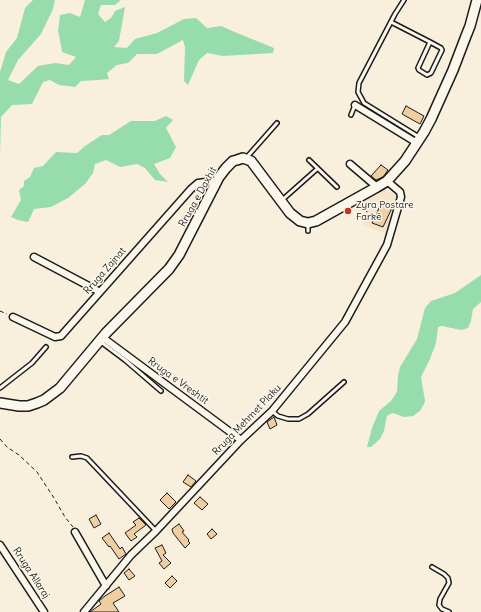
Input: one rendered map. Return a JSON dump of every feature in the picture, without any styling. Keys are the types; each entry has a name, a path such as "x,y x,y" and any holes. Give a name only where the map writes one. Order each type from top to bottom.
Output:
{"street":[{"path":"246,159 253,163 286,209 295,218 308,227 386,181 405,161 431,119 453,70 470,26 477,0"},
{"path":"355,105 419,140"},
{"name":"Rruga e Daxhit","path":"0,403 28,406 44,400 60,388 101,339 172,266 222,172 233,162 240,159 246,159"},
{"path":"350,164 377,187"},
{"name":"Rruga Mehmet Plaku","path":"84,612 131,555 156,531 241,440 272,411 345,322 387,246 401,198 400,192 386,181"},
{"name":"Rruga Zajnat","path":"13,317 55,337 61,336 191,189 198,183 216,182"},
{"path":"34,257 100,292"},
{"name":"Rruga e Vreshtit","path":"101,339 241,440"},
{"path":"75,532 106,586"},
{"name":"Rruga Allaraj","path":"0,545 44,612"}],"lane":[{"path":"404,0 395,14 359,84 358,92 364,103 419,140"},
{"path":"391,22 430,42 441,48 442,50 431,73 427,75 418,68 430,42"},
{"path":"350,116 355,105"},
{"path":"246,159 277,123"},
{"path":"309,160 336,187"},
{"path":"281,201 318,169"},
{"path":"101,339 161,391"},
{"path":"0,388 30,366 46,346"},
{"path":"272,411 278,416 288,419 298,419 308,414 344,382"},
{"path":"72,457 81,456 87,458 156,531"},
{"path":"432,567 448,578 449,583 440,599 439,605 442,609 449,612"}],"path":[{"path":"359,203 368,213"},
{"path":"0,311 13,317"},
{"path":"0,440 37,472 75,532"}],"shaded area":[{"path":"385,189 399,196 385,233 364,226 353,206"}],"green space":[{"path":"33,0 55,0 53,9 41,34 18,60 8,80 19,84 38,66 55,63 69,65 76,57 62,52 58,31 60,15 70,13 80,17 85,0 121,0 115,5 101,5 98,14 105,22 111,18 115,11 125,7 119,41 114,47 127,48 135,39 157,33 184,19 196,18 207,28 221,26 274,48 273,53 223,56 207,53 199,60 188,85 184,81 185,47 183,40 157,54 137,54 128,63 117,65 107,73 109,79 81,81 75,87 59,85 50,80 43,82 32,104 12,105 1,117 0,157 0,72 6,52 17,38 25,8"},
{"path":"166,116 173,120 166,128 176,147 170,158 154,164 160,174 168,182 155,180 145,168 137,164 120,167 106,160 95,164 93,173 85,184 68,198 51,207 34,209 28,222 11,217 21,200 19,190 24,186 24,181 30,177 34,168 43,166 56,152 77,153 102,135 109,135 131,121 155,121"},
{"path":"481,275 481,302 473,309 468,328 461,330 442,326 438,327 436,343 421,377 425,401 420,411 413,416 404,417 393,413 387,416 384,431 380,439 371,447 367,447 372,428 379,411 391,401 397,392 400,367 417,339 425,308 431,301 455,293"}],"building":[{"path":"406,106 424,116 420,124 402,114"},
{"path":"381,165 388,170 383,177 376,180 371,176"},
{"path":"382,202 393,206 383,227 372,223"},
{"path":"274,417 277,425 270,429 267,422"},
{"path":"188,475 196,481 191,487 183,482"},
{"path":"167,493 176,502 169,509 160,500"},
{"path":"200,497 208,504 202,510 194,503"},
{"path":"96,515 101,524 94,528 89,519"},
{"path":"139,518 146,525 134,534 137,537 131,541 125,533 136,525 133,522"},
{"path":"179,524 184,531 182,532 190,543 185,548 173,533 172,529"},
{"path":"212,529 217,534 211,539 207,534"},
{"path":"109,533 120,549 122,547 126,554 119,559 102,538"},
{"path":"162,545 166,553 163,555 171,563 164,569 159,563 162,561 155,548"},
{"path":"129,569 135,576 129,580 124,573"},
{"path":"172,576 177,581 170,588 165,583"},
{"path":"119,587 125,596 113,603 119,612 90,612 101,604 99,601"}],"place":[{"name":"Zyra Postare Farkë","path":"348,211"}]}
